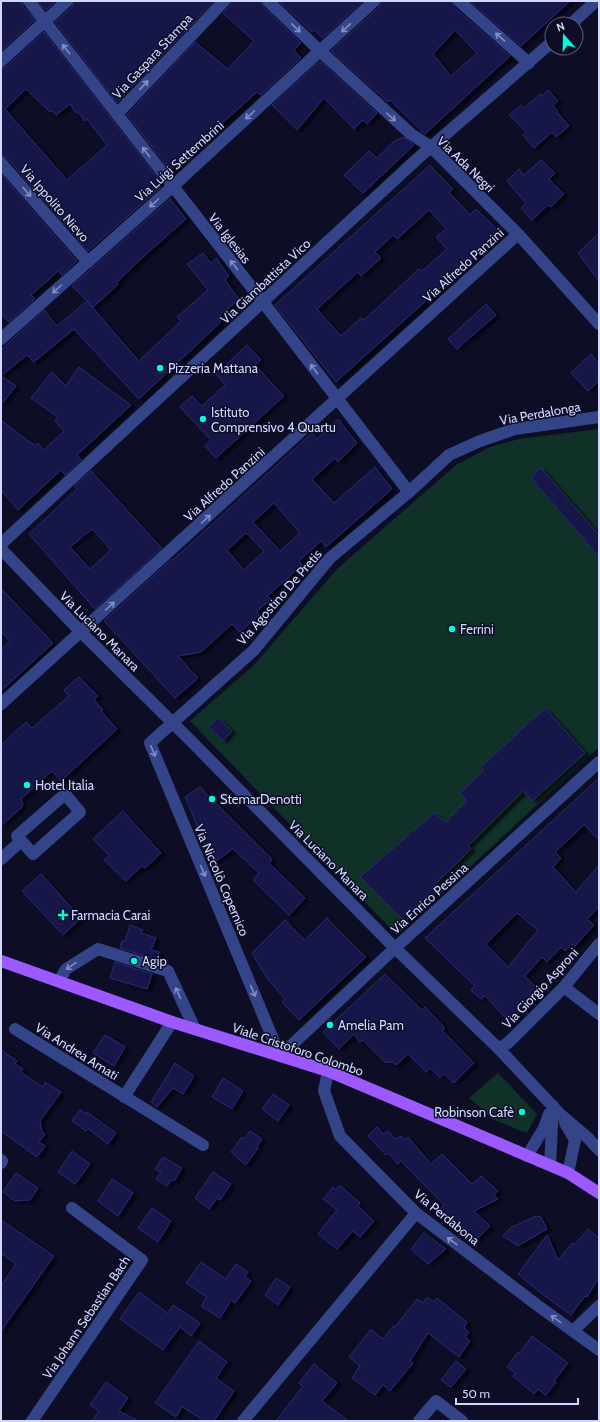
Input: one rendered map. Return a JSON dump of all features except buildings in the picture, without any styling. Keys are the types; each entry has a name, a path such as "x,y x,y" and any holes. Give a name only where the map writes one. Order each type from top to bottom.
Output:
{"main road":[{"name":"Viale Cristoforo Colombo","path":"1,961 172,1022 328,1071 568,1173 599,1193"}],"street":[{"name":"Via Iglesias","path":"29,1 263,302 408,492"},
{"path":"1,61 67,1"},
{"name":"Via Gaspara Stampa","path":"117,114 224,1"},
{"name":"Via Ada Negri","path":"268,1 320,52 411,134 430,147 518,234 599,324"},
{"name":"Via Luigi Settembrini","path":"3,334 88,262 320,52 374,1"},
{"path":"459,1 529,63"},
{"path":"580,16 596,1"},
{"name":"Via Giambattista Vico","path":"1,544 24,521 430,147 544,49"},
{"name":"Via Ippolito Nievo","path":"1,163 88,262"},
{"name":"Via Alfredo Panzini","path":"1,704 518,234"},
{"name":"Via Perdalonga","path":"408,492 449,455 480,441 515,429 599,416"},
{"name":"Via Agostino De Pretis","path":"173,723 254,650 330,558 408,492"},
{"name":"Via Luciano Manara","path":"1,549 81,632 395,948 499,1048 556,1110 588,1138 599,1150"},
{"name":"Via Niccolò Copernico","path":"173,723 150,743 280,1056"},
{"name":"Via Enrico Pessina","path":"280,1056 395,948 599,762"},
{"path":"65,794 80,812 33,854 21,841 17,836 65,794"},
{"path":"1,859 21,841"},
{"name":"Via Giorgio Asproni","path":"499,1048 509,1042 564,987 599,944"},
{"path":"58,981 66,969 98,949 168,971 195,1029"},
{"path":"564,987 599,1014"},
{"name":"Via Andrea Amati","path":"124,1097 172,1022"},
{"name":"Via Andrea Amati","path":"15,1029 203,1145"},
{"name":"Via Perdabona","path":"328,1071 324,1092 340,1136 416,1213 599,1350"},
{"path":"527,1156 556,1110"},
{"path":"550,1165 556,1110"},
{"name":"Via Luciano Manara","path":"556,1110 575,1140 568,1173"},
{"name":"Via Johann Sebastian Bach","path":"32,1421 142,1260 72,1208"},
{"path":"243,1421 416,1213"},
{"path":"573,1331 599,1306"},
{"path":"419,1421 436,1401 462,1421"}],"green space":[{"path":"599,429 599,747 397,935 190,721 254,665 337,569 456,465 490,447 519,439"},
{"path":"498,1073 537,1114 527,1133 494,1120 469,1098"}],"place":[{"name":"Pizzeria Mattana","path":"160,368"},
{"name":"Istituto Comprensivo 4 Quartu","path":"203,419"},
{"name":"Ferrini","path":"452,629"},
{"name":"Hotel Italia","path":"27,785"},
{"name":"StemarDenotti","path":"212,799"},
{"name":"Farmacia Carai","path":"63,915"},
{"name":"Agip","path":"134,961"},
{"name":"Amelia Pam","path":"330,1025"},
{"name":"Robinson Cafè","path":"522,1112"}]}
